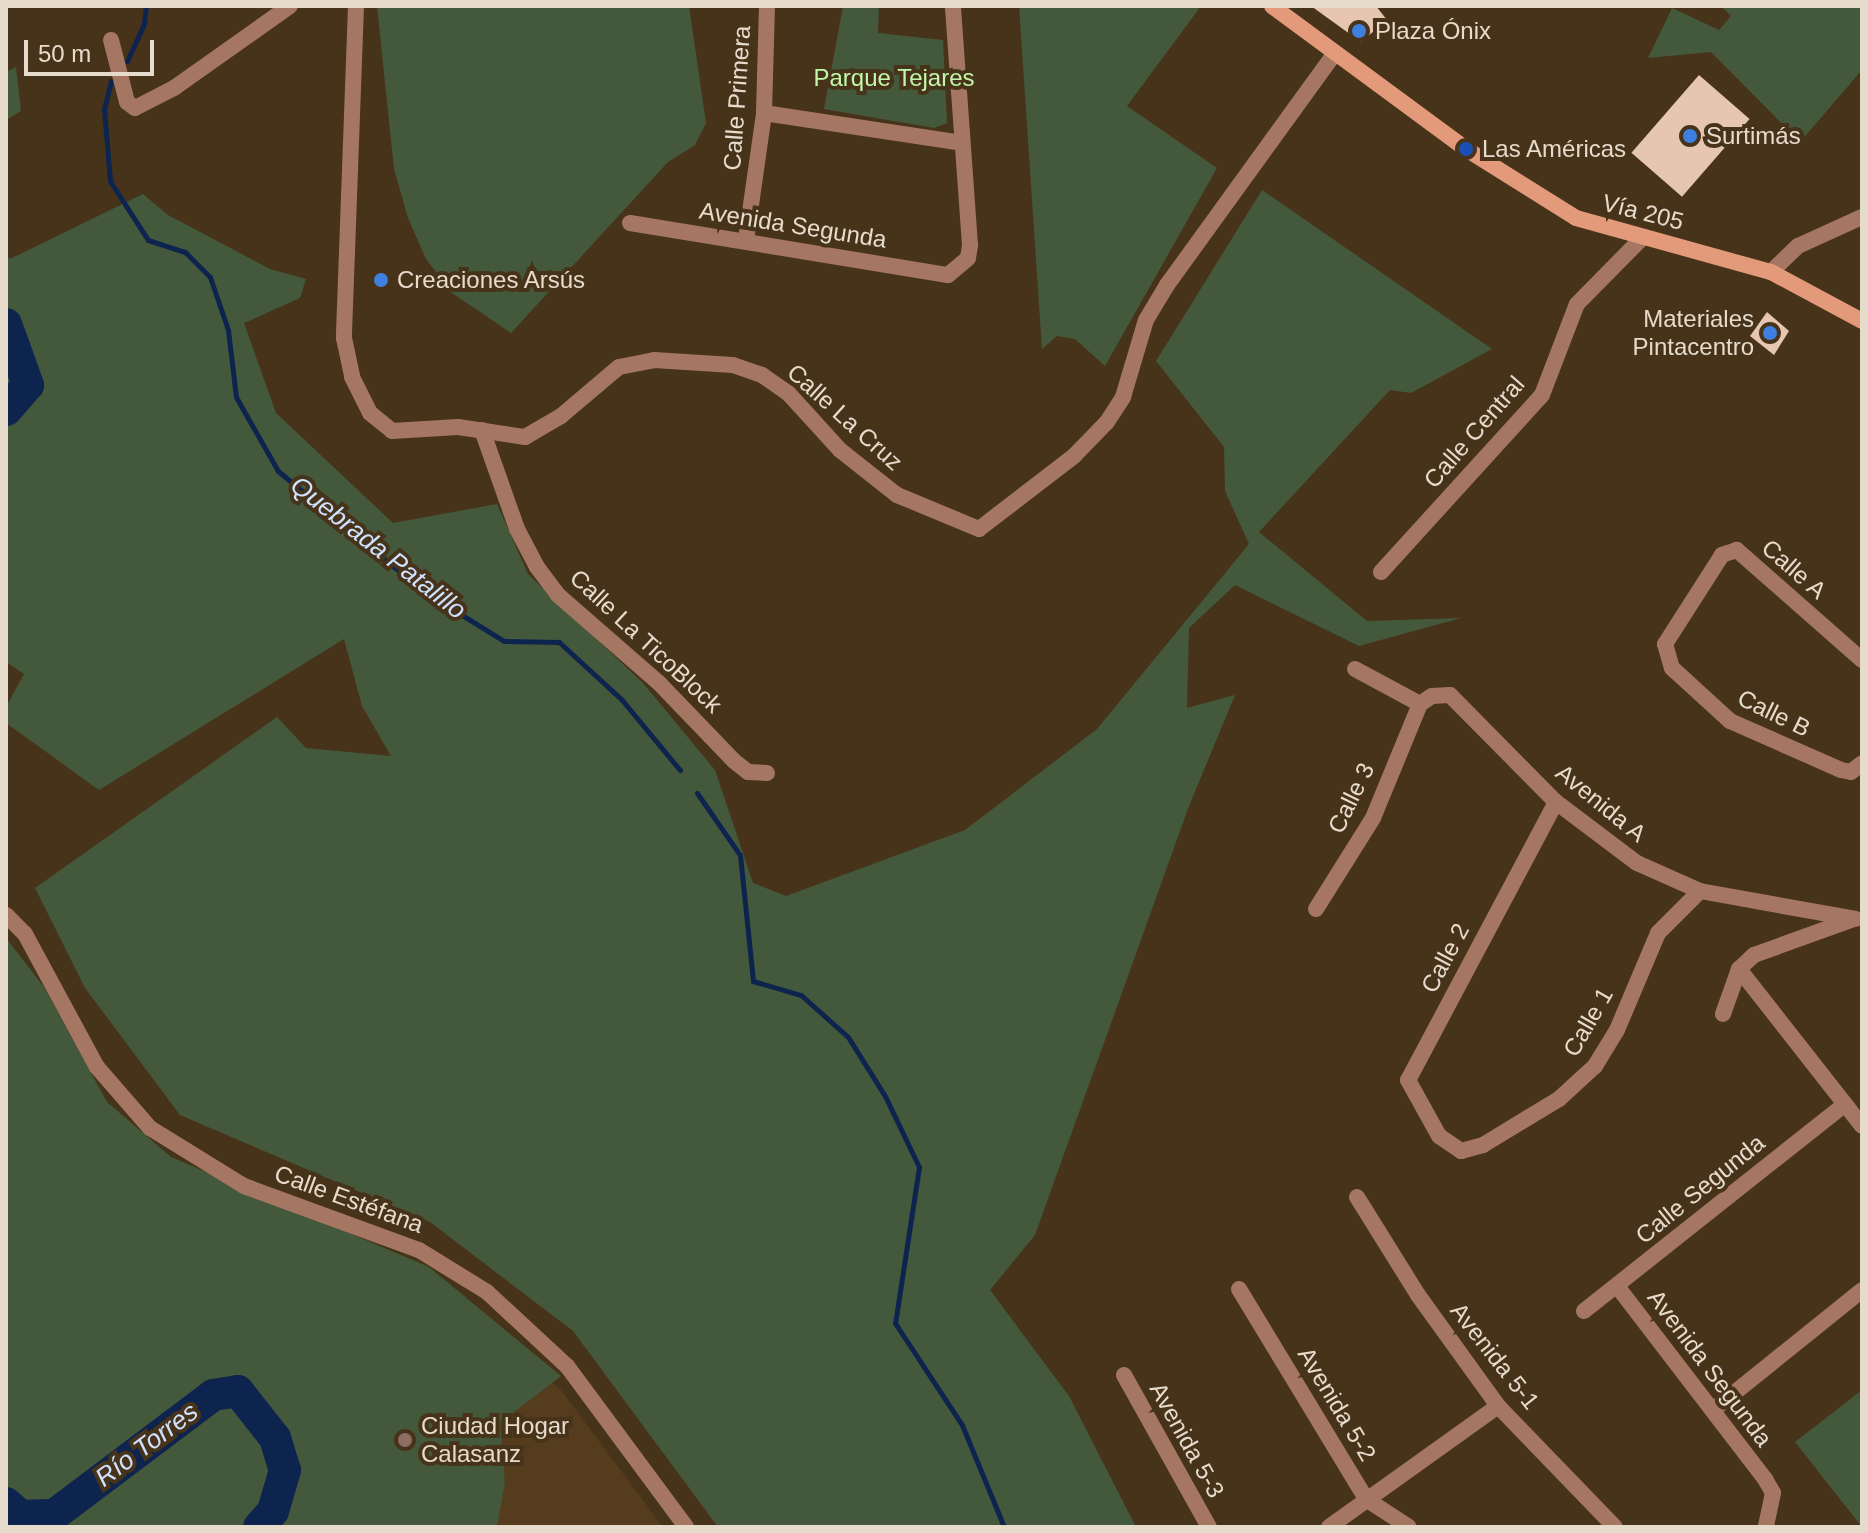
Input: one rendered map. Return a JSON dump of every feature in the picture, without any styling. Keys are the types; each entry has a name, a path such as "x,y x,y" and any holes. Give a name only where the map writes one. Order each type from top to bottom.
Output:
{"main road":[{"name":"Vía 205","path":"1272,6 1540,197 1597,226 1771,272 1862,321"}],"street":[{"path":"111,40 127,102 135,108 174,88 290,6"},
{"name":"Calle La Cruz","path":"356,6 345,298 352,377 370,413 392,431 482,430 511,438 538,433 619,367 654,360 733,365 762,375 789,394 840,450 897,495 979,529 1074,456 1107,422 1123,397 1146,320 1167,285 1335,53"},
{"name":"Calle Primera","path":"746,240 764,113 767,6"},
{"path":"764,113 962,143 953,6"},
{"name":"Avenida Segunda","path":"630,223 948,275 968,258 970,245 962,143"},
{"path":"1771,272 1798,246 1862,217"},
{"name":"Calle Central","path":"1381,572 1542,395 1577,304 1642,238"},
{"name":"Calle La TicoBlock","path":"482,430 517,529 537,567 558,595 659,683 734,761 748,772 767,773"},
{"name":"Calle A","path":"1729,550 1737,550 1862,660"},
{"name":"Calle B","path":"1729,550 1668,636 1666,654 1672,668 1730,721 1841,770 1851,772 1862,763"},
{"path":"1355,669 1420,704"},
{"name":"Avenida A","path":"1420,704 1432,696 1450,695 1556,802 1637,863 1700,891 1859,917"},
{"name":"Calle 3","path":"1316,909 1373,818 1420,704"},
{"name":"Calle 2","path":"1439,1136 1408,1080 1556,802"},
{"name":"Calle 1","path":"1439,1136 1461,1151 1483,1145 1559,1099 1595,1066 1617,1030 1658,933 1700,891"},
{"name":"Calle Estéfana","path":"6,915 25,934 97,1067 150,1128 244,1186 419,1250 487,1292 567,1366 686,1527"},
{"path":"1723,1014 1739,969 1773,946 1859,917"},
{"path":"1739,969 1862,1126"},
{"name":"Calle Segunda","path":"1584,1311 1845,1104"},
{"name":"Avenida 5-1","path":"1357,1197 1418,1295 1498,1406 1615,1527"},
{"name":"Avenida Segunda","path":"1617,1286 1765,1479 1773,1493 1766,1527"},
{"name":"Avenida 5-2","path":"1239,1289 1366,1499 1409,1527"},
{"path":"1713,1410 1862,1290"},
{"name":"Avenida 5-3","path":"1124,1375 1209,1527"},
{"path":"1329,1527 1498,1406"}],"shaded area":[{"name":"Ciudad Hogar Calasanz","path":"476,1316 561,1390 663,1527 102,1527"}],"green space":[{"path":"377,6 689,6 706,123 695,145 668,162 511,333 452,293 426,259 408,218 394,169"},
{"name":"Parque Tejares","path":"843,6 879,6 878,33 943,40 947,123 934,128 824,109"},
{"path":"1019,6 1201,6 1127,106 1217,168 1105,366 1075,339 1057,336 1042,349"},
{"path":"1721,6 1862,6 1862,70 1800,142 1711,52 1648,58 1672,8 1719,30 1731,16"},
{"path":"16,67 21,111 6,120 6,72"},
{"path":"1262,190 1492,349 1411,393 1390,390 1259,532 1367,621 1461,618 1359,646 1235,585 1189,628 1187,708 1235,695 1189,806 1035,1235 990,1290 1069,1396 1136,1527 718,1527 573,1331 430,1222 180,1115 85,988 35,888 277,717 306,748 391,756 362,706 344,639 99,790 6,723 6,707 24,674 6,662 6,254 10,259 143,194 168,215 270,269 306,279 300,298 244,323 276,413 393,523 497,504 528,574 643,683 715,770 753,883 786,896 965,830 1097,729 1249,544 1225,491 1224,447 1156,361"},
{"path":"6,938 44,987 107,1102 171,1157 429,1267 561,1376 500,1423 505,1483 497,1527 6,1527"},
{"path":"1862,1390 1862,1527 1795,1442"}],"building":[{"name":"Plaza Ónix","path":"1311,6 1376,6 1387,20 1361,42"},
{"name":"Surtimás","path":"1699,75 1750,119 1682,197 1631,153"},
{"name":"Materiales Pintacentro","path":"1767,312 1789,331 1774,355 1750,336"}],"waterway":[{"name":"Quebrada Patalillo","path":"127,61 144,24 146,6"},
{"name":"Quebrada Patalillo","path":"111,81 104,109 110,181 148,240 185,252 210,277 228,330 236,397 278,471 423,591 504,641 559,642 622,700 680,770"},
{"name":"Río Torres","path":"6,324 28,385 6,410"},
{"name":"Quebrada Patalillo","path":"697,793 740,855 753,981 801,995 848,1037 885,1096 919,1167 895,1323 962,1425 1004,1527"},
{"name":"Río Torres","path":"6,1503 21,1516 54,1515 213,1395 238,1391 275,1438 285,1470 273,1511 259,1527"}],"place":[{"name":"Plaza Ónix","path":"1359,31"},
{"name":"Surtimás","path":"1690,136"},
{"name":"Las Américas","path":"1466,149"},
{"name":"Creaciones Arsús","path":"381,280"},
{"name":"Materiales Pintacentro","path":"1770,333"},
{"name":"Ciudad Hogar Calasanz","path":"405,1440"}]}
